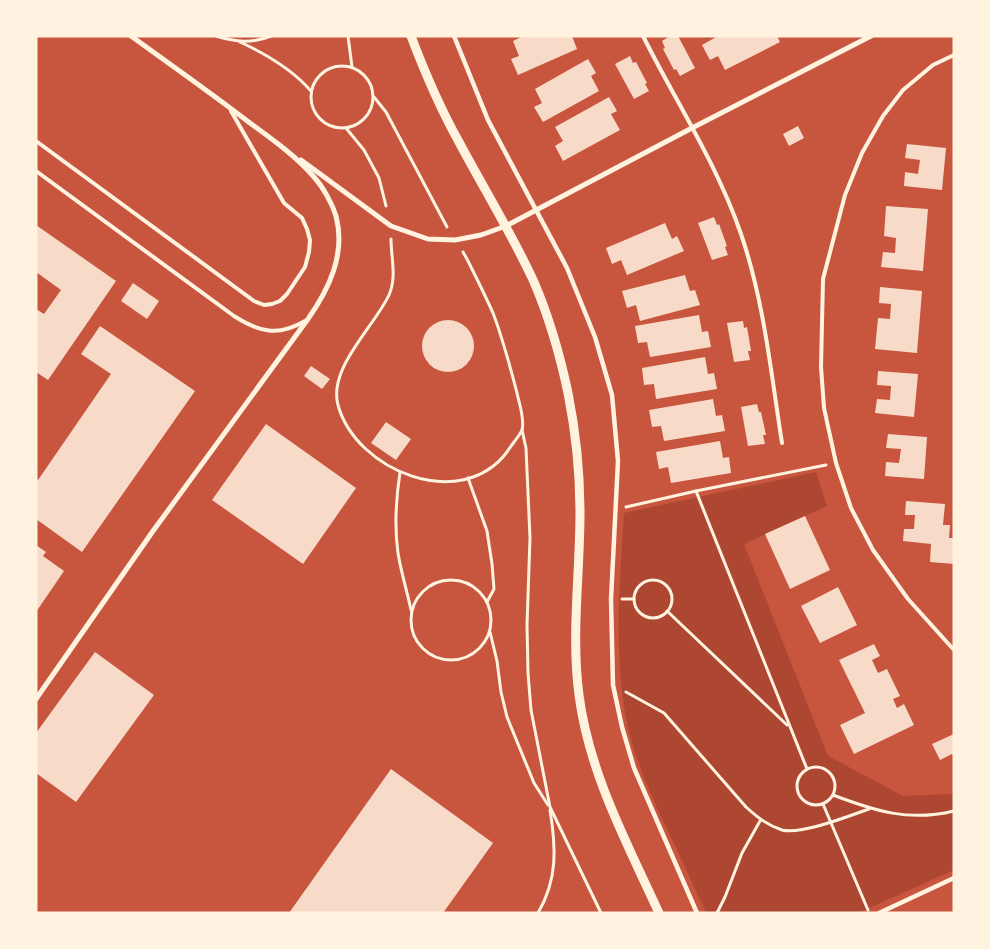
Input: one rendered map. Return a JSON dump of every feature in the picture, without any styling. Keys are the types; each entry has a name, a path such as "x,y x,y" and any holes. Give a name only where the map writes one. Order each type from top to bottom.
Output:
{"street":[{"path":"131,36 392,226 428,239 455,240 481,235 506,226 871,36"},
{"path":"411,36 425,73 458,141 506,226 534,283 552,332 568,394 578,458 580,506 576,656 579,696 596,768 612,811 659,913"},
{"path":"454,36 488,120 567,268 595,337 612,395 618,461 611,599 613,685 634,768 697,913"},
{"path":"36,699 153,532 308,319 328,288 337,258 336,216 327,196 314,177 285,149"},
{"path":"879,913 954,878"}],"lane":[{"path":"643,36 728,198 742,235 757,287 782,443"},
{"path":"954,56 934,66 903,90 883,116 862,153 845,195 823,278 821,367 824,408 836,463 851,508 873,550 908,599 954,650"},
{"path":"36,141 254,301 272,304 280,301 287,294 305,267 310,240 302,218 284,203 229,106"},
{"path":"36,171 249,325 260,330 286,330 308,319"}],"path":[{"path":"216,36 240,42 260,51 285,68 312,91"},
{"path":"240,42 262,40 271,36"},
{"path":"348,36 352,67"},
{"path":"342,65 352,67 368,78 374,97 372,107 368,116 352,127 332,127 324,123 317,116 312,106 312,91 317,78 324,71 342,65"},
{"path":"374,97 386,112 455,240 468,258 499,330 521,410 526,448 530,538 528,635 531,710 550,806 554,839 551,884 538,913"},
{"path":"346,128 364,150 379,178 392,226 390,242 394,264 389,294 344,366 336,387 338,405 348,427 365,450 385,466 425,480 442,481 459,480 480,474 502,458 522,429"},
{"path":"616,510 696,491 836,463"},
{"path":"400,472 396,500 398,554 411,614 413,634 419,645 428,653 440,659 452,661 464,658 476,652 485,643 490,632 492,619 487,602 474,587 462,581 450,580 438,582 426,588 418,597 411,614"},
{"path":"468,478 487,532 492,564 494,589 487,602"},
{"path":"696,491 807,769"},
{"path":"652,580 664,583 672,598 667,611 654,618 642,614 638,610 634,599 638,588 652,580"},
{"path":"667,611 790,728"},
{"path":"490,632 507,717 534,782 550,806 601,913"},
{"path":"613,685 664,713 746,807 760,820 784,830 809,828 869,809"},
{"path":"821,768 829,773 834,781 833,795 823,804 808,803 800,796 798,786 798,781 803,772 807,769 821,768"},
{"path":"833,795 869,809 896,815 941,814 954,811"},
{"path":"823,804 869,913"},
{"path":"717,913 742,853 760,820"}],"shaded area":[{"path":"816,472 827,506 744,544 828,756 903,796 954,794 954,870 858,913 706,913 647,786 628,728 622,688 619,638 624,513"}],"building":[{"path":"523,36 572,36 577,49 518,75 511,59 519,56 513,41"},
{"path":"670,36 678,36 695,68 680,76 676,69 674,70 663,49 665,48 662,41"},
{"path":"718,36 777,36 780,42 725,70 718,56 710,60 702,45"},
{"path":"630,56 633,63 636,62 649,91 634,99 615,64"},
{"path":"588,59 596,73 591,76 599,91 543,122 534,107 542,103 535,89"},
{"path":"609,97 617,111 611,114 620,130 563,161 555,146 563,141 555,127"},
{"path":"798,126 804,138 789,146 783,134"},
{"path":"907,144 946,148 942,190 904,186 905,172 918,174 920,160 905,158"},
{"path":"886,206 928,209 923,271 881,267 883,252 895,253 896,238 884,236"},
{"path":"714,217 717,225 719,224 727,246 725,247 728,255 712,260 698,223"},
{"path":"665,223 672,239 677,236 684,251 627,275 621,260 612,264 606,248"},
{"path":"36,225 116,281 48,380 36,372 36,309 44,314 61,290 36,272"},
{"path":"685,275 690,291 695,290 700,305 640,321 636,305 627,308 622,291"},
{"path":"133,283 159,301 147,319 121,301"},
{"path":"880,287 922,291 917,353 875,349 878,318 890,319 891,304 879,303"},
{"path":"699,315 702,332 708,331 711,347 650,357 647,342 638,343 635,326"},
{"path":"448,320 458,322 466,328 472,336 474,346 472,356 466,364 458,370 448,372 438,370 430,364 424,356 422,346 424,336 430,328 438,322"},
{"path":"743,321 744,328 747,327 751,351 748,351 750,360 734,362 727,323"},
{"path":"100,326 195,391 82,552 36,519 36,478 38,480 111,374 81,354"},
{"path":"705,357 708,374 714,373 717,389 656,399 654,384 644,385 642,368"},
{"path":"311,366 330,379 322,389 304,376"},
{"path":"878,371 918,374 914,417 875,413 877,399 890,400 891,386 877,385"},
{"path":"713,399 716,416 722,415 725,431 664,441 661,426 652,427 649,410"},
{"path":"757,404 759,412 761,412 766,435 763,435 765,444 748,446 741,407"},
{"path":"386,422 411,439 396,460 371,443"},
{"path":"266,424 356,488 303,564 212,500"},
{"path":"888,434 927,437 924,479 885,476 886,462 899,463 901,449 886,448"},
{"path":"720,441 723,458 729,457 731,473 671,483 668,467 659,469 656,452"},
{"path":"906,501 945,504 943,525 950,525 949,538 954,538 954,564 930,562 931,544 903,541 904,529 914,529 915,515 905,515"},
{"path":"805,516 830,570 790,589 765,534"},
{"path":"36,545 46,552 43,556 64,571 36,612"},
{"path":"838,587 857,625 820,643 801,606"},
{"path":"874,644 880,656 872,660 878,673 887,669 900,696 893,699 897,708 904,704 914,725 854,754 840,725 865,713 839,660"},
{"path":"95,652 154,695 76,802 36,773 36,733"},
{"path":"954,734 954,757 952,754 940,760 932,744"},
{"path":"391,769 493,843 443,913 289,913"}]}
